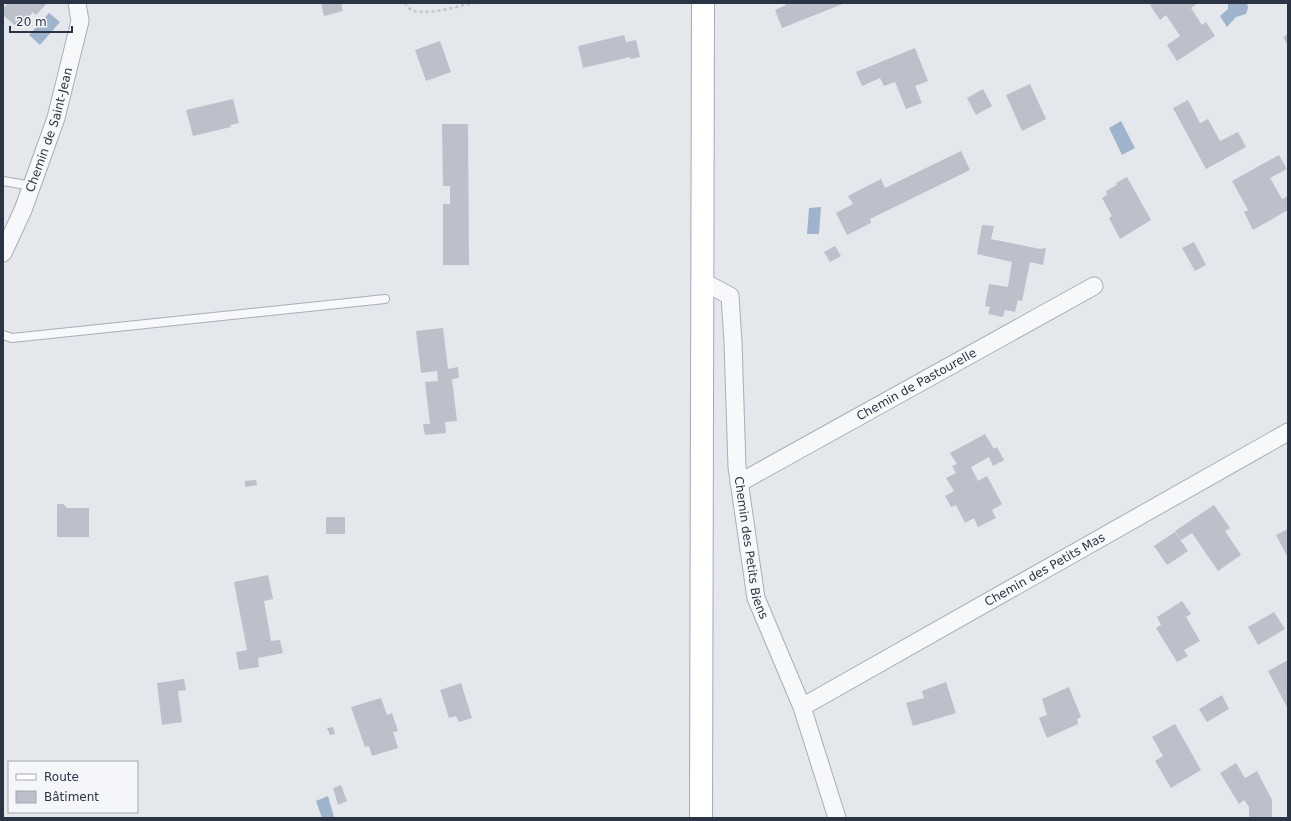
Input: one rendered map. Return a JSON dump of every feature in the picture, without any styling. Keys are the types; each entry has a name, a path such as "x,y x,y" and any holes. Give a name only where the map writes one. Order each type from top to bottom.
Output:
{"main road":[{"path":"701,818 703,3"}],"street":[{"name":"Chemin de Saint-Jean","path":"3,253 23,210 58,111 80,20 77,3"},
{"name":"Chemin des Petits Biens","path":"702,281 730,296 737,467 756,598 802,707 837,818"},
{"name":"Chemin de Pastourelle","path":"740,483 1094,286"},
{"name":"Chemin des Petits Mas","path":"802,707 1288,432"}],"lane":[{"path":"3,181 32,186"},
{"path":"3,335 12,338 385,299"}],"path":[{"path":"405,3 414,11 434,12 474,3"}],"water":[{"path":"1228,3 1247,3 1248,8 1246,14 1236,17 1227,27 1220,16 1228,9"},
{"path":"49,13 60,22 40,45 29,35"},
{"path":"1121,121 1135,148 1122,155 1109,128"},
{"path":"821,207 819,234 807,234 809,208"},
{"path":"328,796 334,817 322,818 316,801"}],"building":[{"path":"8,3 47,3 36,15 33,12 18,28 3,15 3,9"},
{"path":"321,3 341,3 343,11 324,16"},
{"path":"785,3 845,3 782,28 775,10 786,5"},
{"path":"1154,3 1198,3 1191,8 1202,25 1206,22 1215,36 1177,61 1167,45 1180,36 1166,15 1160,20 1150,5"},
{"path":"1288,34 1288,46 1283,37"},
{"path":"624,35 626,42 636,40 640,57 630,59 630,57 583,68 578,46"},
{"path":"440,41 451,72 426,81 415,50"},
{"path":"915,48 928,81 915,86 922,103 906,109 895,82 884,86 880,78 862,86 856,72"},
{"path":"1030,84 1046,119 1022,131 1006,95"},
{"path":"983,89 992,106 976,115 967,98"},
{"path":"233,99 239,123 230,125 231,127 193,136 186,110"},
{"path":"1188,100 1200,123 1208,119 1220,141 1238,132 1246,147 1206,169 1173,108"},
{"path":"442,124 468,124 469,265 443,265 443,204 450,204 450,186 443,186"},
{"path":"961,151 970,170 870,219 871,223 847,235 836,213 853,204 848,196 881,179 885,188"},
{"path":"1279,155 1287,169 1270,178 1282,199 1288,196 1288,210 1253,230 1244,212 1248,210 1232,181"},
{"path":"1127,177 1151,220 1120,239 1109,218 1112,216 1102,198 1107,195 1106,191"},
{"path":"982,225 994,226 991,239 1040,249 1046,248 1043,265 1030,262 1022,301 1018,300 1015,312 1005,310 1003,317 988,314 990,307 985,306 989,284 1008,287 1012,262 977,254"},
{"path":"1194,242 1206,265 1195,271 1182,248"},
{"path":"835,246 841,256 830,262 824,252"},
{"path":"443,328 448,369 458,367 459,378 452,379 457,421 445,422 446,433 425,435 423,424 430,424 425,382 438,381 437,371 421,373 416,331"},
{"path":"985,434 994,449 997,447 1004,460 993,466 989,457 971,467 978,481 987,476 1002,504 992,510 996,518 978,527 974,518 965,523 956,505 951,507 945,496 954,491 946,478 956,473 952,466 957,464 950,453"},
{"path":"256,480 257,485 245,487 245,481"},
{"path":"57,504 63,504 67,508 89,508 89,537 57,537"},
{"path":"1214,505 1230,528 1225,531 1241,555 1218,571 1192,533 1181,540 1175,531"},
{"path":"326,517 345,517 345,534 326,534"},
{"path":"1288,529 1288,558 1276,535"},
{"path":"1175,532 1188,551 1167,565 1154,546"},
{"path":"268,575 273,599 264,601 271,641 280,640 283,653 258,658 259,667 239,670 236,652 247,650 234,582"},
{"path":"1182,601 1191,614 1186,617 1200,641 1184,650 1188,656 1177,662 1156,628 1161,625 1157,617"},
{"path":"1274,612 1285,629 1258,645 1248,627"},
{"path":"1288,660 1288,709 1268,671"},
{"path":"184,679 186,690 178,691 182,722 162,725 157,683"},
{"path":"946,682 956,713 913,726 906,703 924,698 922,691"},
{"path":"461,683 472,718 459,722 456,716 449,718 440,690"},
{"path":"1069,687 1081,717 1077,719 1078,724 1047,738 1039,718 1047,715 1042,699"},
{"path":"1222,695 1229,709 1207,722 1199,709"},
{"path":"381,698 387,715 392,713 398,731 393,732 398,748 372,756 369,746 365,747 351,707"},
{"path":"1175,724 1201,770 1171,788 1155,761 1163,756 1152,737"},
{"path":"333,727 335,734 330,735 327,728"},
{"path":"1236,763 1245,778 1257,771 1272,800 1272,818 1249,818 1249,807 1244,800 1239,804 1220,773"},
{"path":"341,785 347,801 338,805 333,788"}]}
